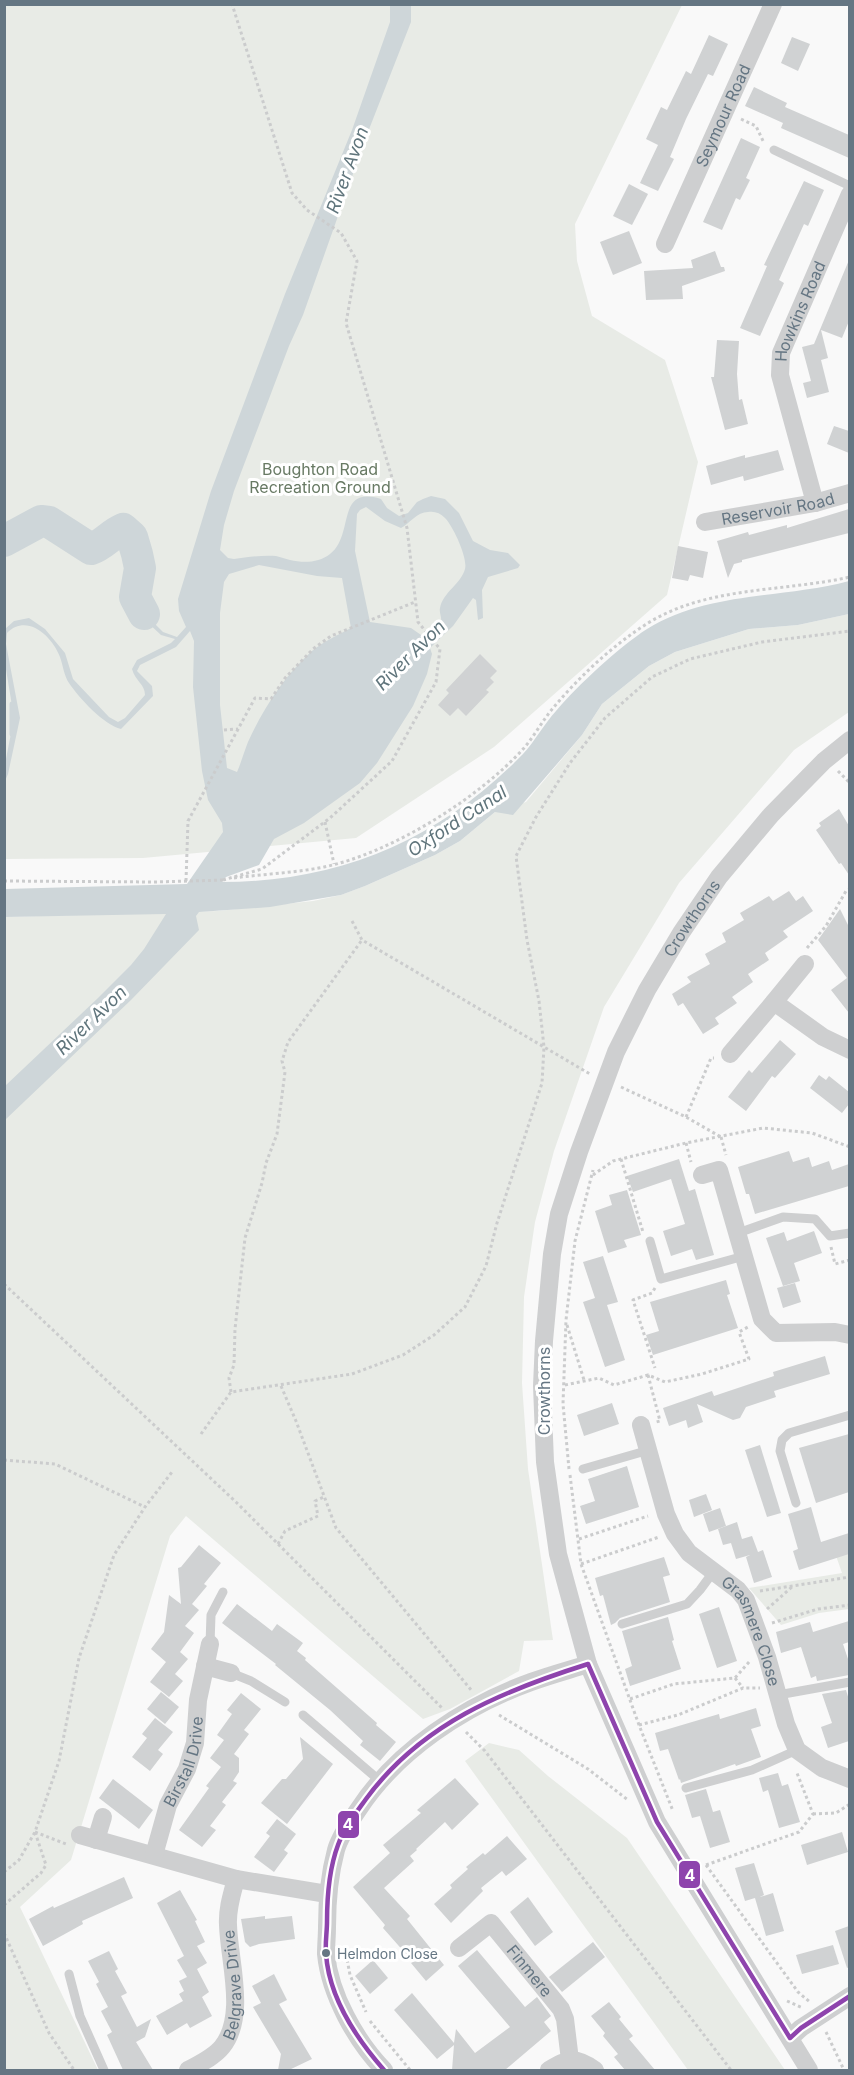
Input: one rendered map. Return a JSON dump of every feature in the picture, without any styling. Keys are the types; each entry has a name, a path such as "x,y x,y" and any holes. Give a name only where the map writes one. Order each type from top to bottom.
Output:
{"street":[{"name":"Seymour Road","path":"665,244 682,230 726,112 773,4"},
{"name":"Howkins Road","path":"815,503 780,375 780,362 781,353 849,194"},
{"name":"Reservoir Road","path":"705,522 815,503 849,493"},
{"name":"Crowthorns","path":"809,2070 657,1822 588,1664 558,1554 545,1462 543,1341 552,1254 560,1214 604,1082 616,1052 647,990 681,933 719,877 771,815 824,761 849,740"},
{"path":"730,1054 805,964"},
{"path":"774,1002 823,1037 849,1050"},
{"path":"702,1175 718,1170 762,1319 776,1333 835,1332 849,1335"},
{"name":"Grasmere Close","path":"641,1425 665,1511 674,1532 689,1553 738,1590 746,1599 777,1691 793,1751"},
{"name":"Birstall Drive","path":"154,1855 168,1805 187,1769 195,1743 198,1700 210,1644"},
{"path":"384,2070 362,2043 344,2013 326,1955 327,1894 337,1848 371,1791 424,1741 482,1705 530,1683 588,1664"},
{"path":"205,1666 231,1673"},
{"path":"793,1751 822,1768 849,1779"},
{"path":"103,1817 88,1837 236,1879 327,1894"},
{"name":"Belgrave Drive","path":"188,2070 207,2060 223,2046 233,2022 235,1999 228,1924 229,1906 236,1879"},
{"name":"Finmere","path":"459,1948 491,1923 561,2009 565,2019 570,2060"},
{"path":"790,2038 849,1996"},
{"path":"549,2070 570,2060 580,2060 595,2070"}],"lane":[{"path":"774,150 849,186"},
{"path":"738,1233 783,1217 815,1219 830,1236 849,1233"},
{"path":"650,1241 661,1279 744,1256"},
{"path":"796,1503 780,1451 782,1440 789,1433 849,1415"},
{"path":"583,1469 649,1450"},
{"name":"Grasmere Close","path":"622,1624 687,1604 714,1571"},
{"path":"210,1644 212,1615 223,1592"},
{"path":"231,1673 251,1681 285,1702"},
{"name":"Grasmere Close","path":"777,1691 849,1682"},
{"path":"303,1715 380,1781"},
{"path":"686,1788 752,1770 793,1751"},
{"path":"69,1974 80,2016 104,2070"}],"path":[{"path":"223,880 262,869 330,818 392,761 436,682 441,649 418,622 407,528 346,323 357,261 341,234 306,210 292,194 232,4"},
{"path":"726,112 756,126 766,147 774,150"},
{"path":"4,881 223,880 334,864 354,858 412,833 470,796 523,748 564,695 626,638 649,622 701,600 725,595 792,588 849,577"},
{"path":"186,881 188,821 255,698 271,699 285,678 313,649 348,627 416,602"},
{"path":"231,1392 352,1374 403,1355 434,1335 465,1307 486,1266 497,1223 542,1083 544,1047 539,1001 527,940 516,856 536,817 570,763 605,718 652,677 690,659 762,642 849,631"},
{"path":"224,730 238,729"},
{"path":"834,767 849,783"},
{"path":"324,821 334,864"},
{"path":"805,964 798,957 826,926 849,889"},
{"path":"352,921 362,940 544,1047 604,1082 686,1117 721,1137"},
{"path":"201,1434 231,1392 229,1378 234,1365 244,1238 276,1134 285,1072 282,1061 288,1042 362,940"},
{"path":"686,1117 711,1058 730,1054"},
{"path":"593,1175 613,1161 763,1128 812,1133 849,1147"},
{"path":"621,1159 644,1235 650,1241"},
{"path":"570,1472 563,1404 566,1320 575,1241 593,1175 593,1167"},
{"path":"830,1236 835,1264 849,1260"},
{"path":"655,1368 633,1300 652,1293 661,1279"},
{"path":"4,1284 237,1503 492,1760 731,2070"},
{"path":"565,1385 599,1378 614,1386 648,1375 665,1382 702,1374 749,1359 739,1332 762,1319"},
{"path":"566,1320 584,1380"},
{"path":"641,1425 660,1421 648,1375"},
{"path":"281,1386 336,1528 482,1705 588,1769 631,1802"},
{"path":"4,1460 55,1464 145,1507"},
{"path":"4,1872 19,1860 34,1832 59,1761 82,1648 114,1555 145,1507 172,1472"},
{"path":"278,1544 285,1531 318,1516 315,1501 324,1497"},
{"path":"579,1539 665,1511"},
{"path":"581,1564 674,1532"},
{"path":"738,1590 756,1592 849,1577"},
{"path":"755,1624 795,1585"},
{"path":"755,1624 818,1609 849,1605"},
{"path":"630,1699 674,1684 735,1678 763,1646"},
{"path":"735,1678 743,1688"},
{"path":"639,1725 678,1715 743,1688 777,1691"},
{"path":"793,1751 813,1814"},
{"path":"813,1814 836,1814 849,1804"},
{"path":"706,1865 800,1832 813,1814"},
{"path":"34,1832 61,1843 75,1845 88,1837"},
{"path":"4,1905 41,1873 46,1865 34,1832"},
{"path":"4,1933 50,2033 74,2070"},
{"path":"344,1942 350,1975 368,2018 411,2070"}],"green space":[{"name":"Boughton Road Recreation Ground","path":"4,5 682,5 575,224 577,261 592,316 665,360 698,462 667,595 494,747 356,838 143,858 5,859"},
{"path":"849,614 849,712 794,750 679,883 604,1007 554,1151 535,1222 524,1297 522,1383 528,1469 553,1640 524,1641 519,1671 450,1709 423,1719 186,1516 170,1536 71,1860 20,1907 98,2070 5,2070 4,917 218,911 313,901 341,895 435,855 460,841 495,812 526,802 582,735 602,704 649,666 675,652 749,629 798,625"},
{"path":"849,1546 849,1609 819,1613 781,1625 749,1588 842,1573 834,1550"},
{"path":"489,1743 519,1750 548,1776 627,1838 785,2070 688,2070 465,1761"}],"water":[{"path":"390,5 411,5 411,22 366,137 303,315 234,491 224,525 220,550 228,558 234,559 276,556 300,562 316,561 326,557 337,546 351,505 357,499 367,497 381,499 387,508 399,516 408,513 417,502 431,496 445,499 459,513 473,541 490,550 508,553 520,565 518,568 488,577 482,590 483,618 478,620 476,600 473,598 453,626 430,648 432,654 427,674 413,706 377,763 360,783 304,823 274,839 259,865 226,877 222,882 266,880 307,874 347,864 386,850 422,832 457,810 491,784 532,744 565,701 612,656 647,629 671,617 720,602 824,587 849,581 849,614 798,625 749,629 675,652 649,666 602,704 582,735 513,815 495,812 460,841 435,855 341,895 270,907 199,912 196,916 199,930 131,1000 5,1120 5,1086 131,965 166,914 5,917 5,889 187,884 223,832 222,823 208,800 202,771 193,687 194,641 190,631 176,647 140,665 137,671 152,686 153,696 121,729 100,717 73,689 56,649 45,635 30,626 23,625 7,633 6,644 20,718 5,781 5,764 14,718 5,663 5,629 14,621 29,618 45,629 65,653 73,679 109,717 118,722 125,718 145,695 132,669 137,660 175,639 161,635 147,622 134,598 137,549 131,538 123,532 92,551 66,533 44,524 5,543 5,539 38,521 53,522 92,546 121,529 133,537 140,547 138,597 150,619 163,632 177,637 186,627 179,611 178,599 211,491 285,294 352,130 390,22","holes":["366,507 385,521 401,528 424,512 437,513 443,516 456,535 464,558 465,569 442,602 441,622 424,637 411,628 370,622 355,551 357,514","259,565 317,576 342,578 351,628 312,651 283,682 267,705 254,730 237,772 227,768 220,705 220,613 224,582 229,574"]}],"building":[{"path":"709,35 728,44 713,76 708,74 686,119 670,157 674,159 658,191 640,183 658,145 646,139 661,107 667,110 686,71 691,74"},
{"path":"792,37 810,44 798,71 781,63"},
{"path":"754,87 787,103 785,107 849,135 849,158 781,128 783,123 745,106"},
{"path":"741,138 760,147 746,178 750,180 740,200 736,198 722,230 703,222"},
{"path":"804,181 824,190 808,226 804,224 779,280 784,283 760,336 740,328 767,266 764,265"},
{"path":"629,184 648,194 632,225 613,216"},
{"path":"629,231 642,263 613,275 600,242"},
{"path":"715,251 725,271 682,286 683,299 646,300 644,271 693,268 691,260"},
{"path":"849,260 849,321 842,338 821,330 828,358 821,360 829,392 807,398 803,383 811,381 802,347 814,344"},
{"path":"717,340 739,341 737,374 739,400 742,399 748,424 725,430 711,377 714,377"},
{"path":"834,426 849,431 849,453 827,444"},
{"path":"778,450 784,470 744,481 743,476 711,485 706,466 745,455 745,458"},
{"path":"849,509 849,533 742,560 734,564 728,578 717,541 748,532 749,535 787,525 787,528"},
{"path":"678,546 708,552 703,578 690,575 688,581 672,578"},
{"path":"480,654 497,671 490,678 494,682 486,690 489,692 466,716 458,708 450,716 438,705 449,693 446,690"},
{"path":"839,809 849,826 849,875 816,830 821,826 819,823"},
{"path":"789,891 796,901 803,896 813,911 783,931 788,937 765,953 769,960 748,974 753,982 732,997 737,1003 715,1018 719,1024 703,1034 683,1003 678,1006 672,994 691,982 687,977 710,964 705,954 726,942 722,933 744,920 740,913 769,896 773,901"},
{"path":"840,909 849,927 849,1013 831,990 847,978 818,940"},
{"path":"780,1040 796,1054 775,1078 772,1076 746,1111 728,1097 749,1070 752,1073"},
{"path":"819,1075 826,1080 829,1076 849,1092 849,1104 842,1113 810,1088"},
{"path":"789,1151 793,1162 809,1157 812,1167 829,1161 832,1170 849,1164 849,1186 755,1214 738,1167"},
{"path":"679,1159 689,1191 695,1189 714,1255 696,1260 692,1249 671,1256 663,1231 685,1224 671,1179 633,1192 627,1176"},
{"path":"627,1190 641,1235 624,1240 627,1247 608,1253 595,1211 612,1205 609,1195"},
{"path":"814,1231 822,1253 794,1263 800,1281 783,1286 766,1238 784,1232 787,1241"},
{"path":"603,1256 618,1302 607,1305 625,1360 605,1367 583,1302 595,1298 583,1262"},
{"path":"726,1280 730,1294 727,1295 738,1328 653,1355 646,1335 659,1331 650,1302"},
{"path":"795,1283 801,1302 783,1308 777,1288"},
{"path":"825,1356 830,1374 774,1391 776,1397 746,1407 740,1418 733,1420 697,1404 703,1422 688,1428 686,1420 669,1426 663,1408 712,1391 714,1396 774,1376 773,1372"},
{"path":"612,1403 619,1424 584,1436 577,1415"},
{"path":"849,1434 849,1492 816,1503 799,1448"},
{"path":"760,1445 781,1513 767,1517 745,1450"},
{"path":"627,1466 639,1507 586,1524 580,1506 595,1501 588,1479"},
{"path":"706,1494 712,1510 694,1517 689,1500"},
{"path":"811,1507 821,1542 849,1533 849,1554 799,1570 793,1551 798,1549 788,1514"},
{"path":"720,1508 726,1526 709,1532 703,1514"},
{"path":"737,1522 742,1539 752,1536 758,1552 763,1550 772,1577 754,1583 746,1557 750,1555 736,1559 731,1543 723,1545 718,1529"},
{"path":"199,1545 221,1563 204,1584 207,1586 192,1604 199,1610 185,1626 194,1633 180,1652 188,1659 175,1674 183,1681 169,1697 150,1682 166,1662 151,1649 164,1632 169,1595 181,1604 178,1568"},
{"path":"664,1557 670,1575 663,1577 670,1602 620,1618 611,1625 603,1595 600,1596 595,1578"},
{"path":"237,1604 272,1631 277,1624 303,1643 297,1651 306,1658 305,1660 396,1742 380,1761 360,1745 363,1741 330,1710 276,1664 222,1623"},
{"path":"719,1607 737,1661 717,1668 699,1614"},
{"path":"668,1617 674,1640 672,1641 681,1669 630,1686 625,1669 632,1666 622,1631"},
{"path":"849,1621 849,1642 843,1644 849,1662 849,1675 817,1681 816,1676 811,1678 801,1647 781,1653 776,1632 810,1622 813,1632"},
{"path":"846,1690 849,1700 849,1741 828,1748 821,1727 832,1723 822,1694"},
{"path":"161,1692 179,1707 165,1724 147,1709"},
{"path":"241,1693 261,1709 244,1730 249,1734 234,1754 239,1758 239,1772 233,1781 237,1783 222,1802 226,1805 210,1826 216,1830 202,1847 179,1830 209,1788 206,1786 221,1767 210,1758 224,1740 217,1735 232,1714 227,1710"},
{"path":"756,1708 761,1726 751,1729 761,1757 681,1783 668,1749 660,1751 655,1733 719,1714 720,1719"},
{"path":"155,1718 173,1732 158,1750 163,1754 150,1771 132,1757 147,1738 142,1734"},
{"path":"300,1737 333,1764 287,1824 261,1803 303,1759"},
{"path":"778,1773 782,1786 788,1784 800,1822 779,1828 768,1790 763,1792 759,1778"},
{"path":"455,1778 479,1804 452,1830 445,1822 410,1856 414,1861 384,1888 410,1916 407,1919 444,1965 426,1981 411,1963 413,1962 383,1928 385,1925 353,1887 390,1853 383,1845 421,1813 417,1810"},
{"path":"113,1779 153,1810 139,1829 99,1798"},
{"path":"706,1789 713,1812 720,1810 730,1842 710,1848 700,1816 692,1818 685,1795"},
{"path":"277,1819 296,1834 284,1850 288,1853 274,1872 254,1857 270,1836 266,1833"},
{"path":"842,1832 848,1852 807,1865 801,1845"},
{"path":"507,1836 527,1859 506,1876 502,1871 481,1888 483,1891 451,1923 434,1904 452,1888 450,1885 468,1869 466,1867 483,1853 485,1855"},
{"path":"754,1863 764,1895 760,1897 773,1893 784,1931 766,1936 755,1898 745,1901 735,1868"},
{"path":"124,1877 133,1898 82,1921 83,1924 43,1946 29,1919 53,1906 54,1908"},
{"path":"180,1890 197,1920 195,1921 205,1942 197,1946 207,1963 197,1969 209,1992 202,1997 212,2016 190,2028 187,2023 167,2035 156,2016 183,2001 179,1994 184,1991 179,1981 187,1977 177,1960 184,1956 157,1903"},
{"path":"528,1897 553,1932 535,1946 510,1912"},
{"path":"265,1916 265,1919 292,1916 295,1939 250,1947 245,1942 241,1919"},
{"path":"849,1926 849,1967 847,1968 835,1931"},
{"path":"593,1942 605,1957 562,1992 549,1977"},
{"path":"833,1945 839,1964 802,1974 796,1955"},
{"path":"477,1950 525,2007 537,1997 551,2016 544,2022 551,2031 505,2070 452,2070 454,2045 437,2059 394,2010 412,1993 454,2043 456,2029 475,2053 510,2027 458,1966"},
{"path":"109,1951 118,1969 115,1971 127,1993 121,1996 137,2027 151,2019 145,2037 136,2042 153,2070 123,2070 107,2035 112,2032 101,2011 108,2007 96,1984 99,1982 88,1961"},
{"path":"373,1960 388,1978 370,1994 355,1976"},
{"path":"274,1974 287,2000 279,2004 312,2059 289,2070 278,2070 281,2054 253,2007 261,2003 252,1986"},
{"path":"609,2002 633,2036 629,2039 655,2070 625,2070 614,2057 618,2054 603,2036 605,2033 591,2016"}],"waterway":[{"path":"4,541 41,521 49,522 91,549 123,529 132,537 137,554 140,568 135,597 144,614"},
{"path":"12,704 12,734"}],"transit line":[{"name":"4","path":"384,2070 354,2031 338,2001 328,1970 326,1946 329,1883 338,1845 350,1821 388,1773 438,1730 494,1699 588,1664 657,1822 790,2038 801,2028 850,1996"}],"place":[{"name":"Helmdon Close","path":"326,1953"}],"water label":[{"name":"River Avon","path":"347,170"},
{"name":"River Avon","path":"410,655"},
{"name":"Oxford Canal","path":"457,821"},
{"name":"River Avon","path":"91,1020"}]}
